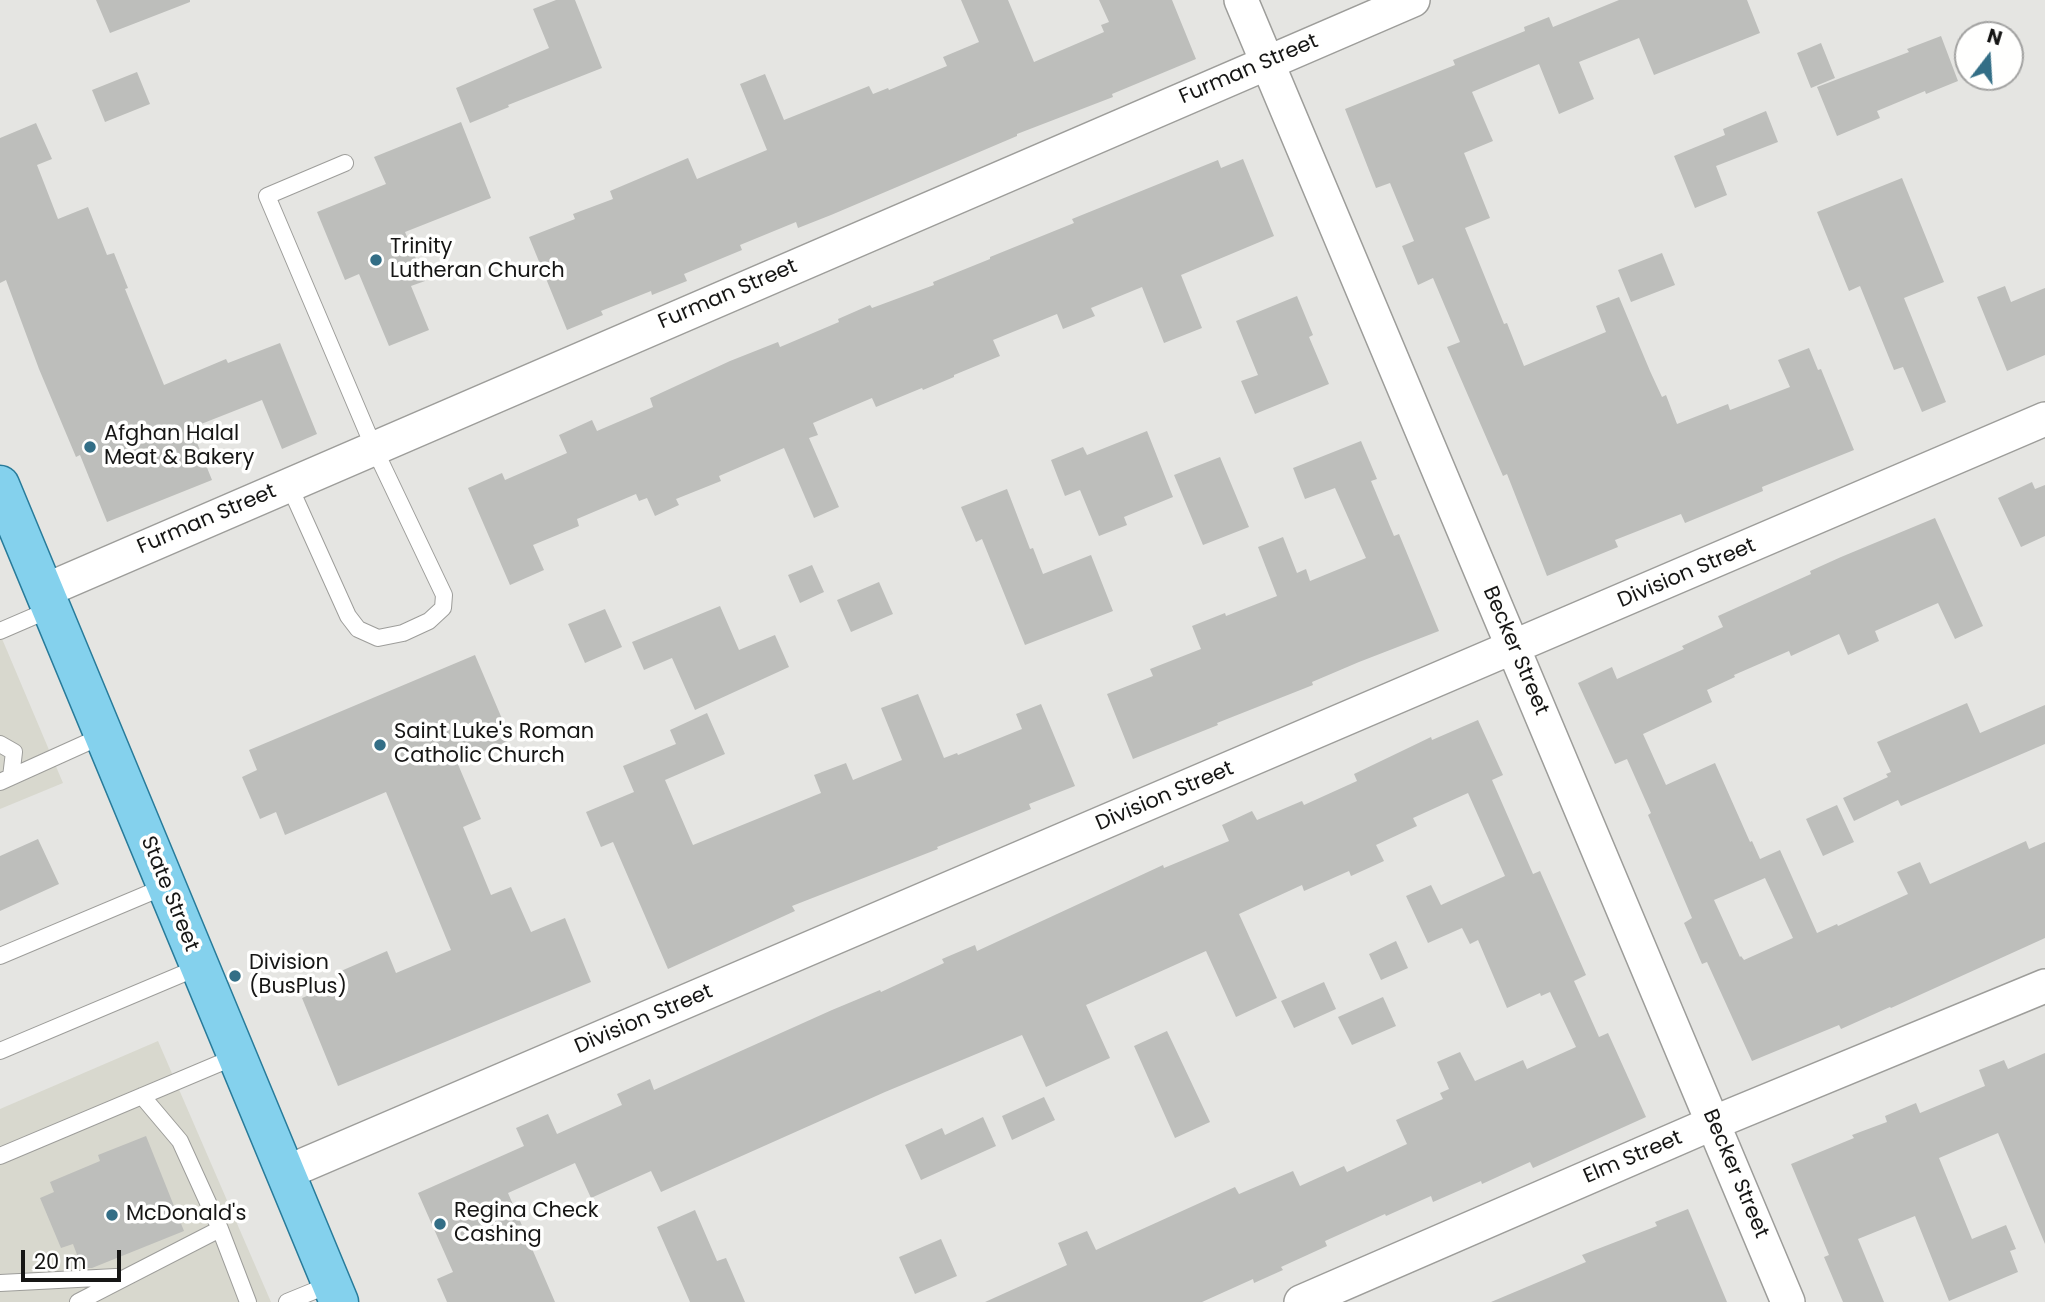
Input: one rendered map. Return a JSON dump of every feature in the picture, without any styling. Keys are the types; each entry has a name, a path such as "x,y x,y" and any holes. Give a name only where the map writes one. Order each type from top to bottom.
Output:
{"main road":[{"name":"State Street","path":"3,503 104,735 335,1293"}],"street":[{"name":"Becker Street","path":"1241,0 1788,1302"},
{"name":"Furman Street","path":"47,600 289,485 1413,0"},
{"name":"Division Street","path":"285,1173 1514,649 2045,419"},
{"name":"Elm Street","path":"1301,1302 1713,1123 2045,986"}],"lane":[{"path":"289,485 348,616 358,629 378,638 403,633 429,621 443,608 444,595 374,448 267,196 345,163"},
{"path":"0,631 47,600"},
{"path":"6,779 104,735"},
{"path":"0,744 14,752 6,779"},
{"path":"0,956 166,886"},
{"path":"0,1051 200,967"},
{"path":"0,1156 237,1056"},
{"path":"142,1096 180,1141 248,1302"},
{"path":"78,1302 219,1229"},
{"path":"0,1283 125,1277"},
{"path":"287,1302 335,1293"}],"shaded area":[{"path":"0,634 63,783 0,809"},
{"path":"158,1041 271,1302 0,1302 0,1109"}],"building":[{"path":"96,0 190,0 190,2 110,33"},
{"path":"556,0 575,0 602,68 470,123 456,88 549,48 533,9"},
{"path":"961,0 1008,0 1034,62 1104,32 1101,25 1109,22 1099,0 1172,0 1196,59 1112,94 1113,97 1017,134 831,215 798,228 796,222 740,245 742,250 684,274 687,281 652,295 651,291 601,311 603,315 567,330 529,237 575,219 573,214 613,199 610,191 688,158 697,179 767,150 740,84 765,74 784,120 869,86 873,94 888,88 889,90 947,66 943,57 979,42"},
{"path":"1619,0 1747,0 1760,33 1654,75 1639,38 1579,62 1594,99 1559,114 1539,64 1472,92 1493,141 1464,153 1490,218 1465,228 1524,366 1606,332 1596,306 1619,297 1650,371 1662,397 1666,395 1677,424 1728,404 1730,410 1790,387 1778,360 1809,348 1818,370 1821,369 1854,450 1762,487 1763,491 1685,523 1681,514 1615,540 1618,547 1547,576 1507,474 1503,476 1447,347 1460,342 1433,278 1418,285 1402,246 1414,241 1390,183 1376,188 1345,109 1455,65 1453,60 1525,31 1524,27 1549,17 1553,27"},
{"path":"1941,36 1954,70 1954,83 1926,94 1925,91 1877,111 1880,118 1837,136 1817,87 1909,52 1907,49"},
{"path":"1821,43 1835,78 1811,88 1797,53"},
{"path":"137,72 150,104 105,122 92,90"},
{"path":"1766,111 1778,142 1716,166 1727,195 1695,208 1674,156 1725,135 1723,129"},
{"path":"461,122 491,198 405,232 425,281 411,286 429,330 389,346 359,274 345,280 317,212 386,184 374,157"},
{"path":"36,123 52,159 37,165 58,219 88,207 107,255 114,253 128,288 125,289 164,385 226,359 228,363 280,343 317,434 282,449 262,400 191,428 212,480 107,522 80,455 76,457 39,369 6,280 0,283 0,138"},
{"path":"1243,159 1274,236 1181,275 1202,328 1164,343 1142,287 1091,308 1095,316 1063,329 1057,314 993,340 1000,356 954,377 876,407 872,398 813,423 818,435 809,438 839,507 814,518 784,448 719,476 721,481 676,499 679,505 655,516 647,498 639,501 636,494 577,519 579,526 533,545 544,570 510,585 468,488 502,473 505,480 567,453 559,435 592,420 597,431 653,407 650,398 730,361 778,342 780,347 839,322 838,319 870,305 872,308 934,285 933,282 1074,223 1072,219 1218,160 1221,168"},
{"path":"1902,178 1944,282 1904,298 1946,402 1922,412 1903,367 1894,370 1860,286 1849,291 1817,212"},
{"path":"1662,253 1675,285 1631,302 1618,270"},
{"path":"2005,286 2011,302 2045,288 2045,355 2007,371 1977,297"},
{"path":"1297,296 1313,335 1309,337 1329,384 1255,414 1241,381 1258,375 1236,321"},
{"path":"1147,431 1173,497 1124,517 1127,525 1099,536 1080,490 1065,496 1051,460 1083,447 1087,455"},
{"path":"1361,441 1377,479 1371,481 1394,536 1399,534 1439,631 1359,662 1312,682 1313,685 1133,759 1107,694 1153,676 1150,669 1201,649 1192,626 1277,596 1258,547 1283,537 1297,573 1306,569 1310,581 1366,558 1335,488 1305,499 1293,468"},
{"path":"1220,457 1249,527 1203,545 1174,475"},
{"path":"2032,482 2035,489 2045,485 2045,536 2021,547 1998,498"},
{"path":"1007,489 1030,549 1033,548 1043,574 1091,555 1113,611 1025,645 982,539 976,542 961,507"},
{"path":"1935,518 1983,626 1955,639 1938,603 1875,631 1879,641 1848,655 1839,634 1791,656 1789,651 1734,675 1735,677 1707,690 1712,702 1643,734 1666,785 1715,763 1760,859 1780,850 1817,933 1908,894 1897,872 1920,862 1930,884 2026,841 2029,849 2045,842 2045,938 1841,1029 1839,1025 1752,1061 1707,962 1702,964 1684,923 1692,918 1627,759 1615,764 1578,683 1612,667 1617,679 1684,649 1682,646 1723,627 1718,616 1811,574 1810,571","holes":["1765,878 1793,938 1744,960 1740,957 1714,900"]},
{"path":"812,565 824,592 800,603 788,575"},
{"path":"879,582 893,614 851,632 837,600"},
{"path":"720,606 739,650 775,635 789,667 695,710 672,658 644,670 632,642"},
{"path":"605,609 622,647 585,663 568,624"},
{"path":"475,655 511,740 457,762 481,819 463,827 491,895 511,887 531,932 565,918 591,982 338,1086 302,998 345,980 341,971 387,951 396,973 451,950 386,792 285,835 276,812 260,819 242,777 257,770 249,750"},
{"path":"918,694 944,758 1022,729 1016,714 1041,704 1075,786 1029,804 1031,809 937,847 938,849 792,906 795,911 668,969 613,842 601,847 586,812 634,792 623,766 676,744 670,730 707,713 725,754 665,780 693,845 821,793 814,775 846,763 853,780 902,760 881,708"},
{"path":"1967,703 1980,733 2045,705 2045,744 1901,806 1898,800 1854,821 1843,798 1888,777 1886,774 1891,772 1877,742"},
{"path":"1478,720 1503,775 1492,780 1533,874 1540,871 1586,975 1574,981 1599,1037 1608,1033 1646,1117 1533,1168 1530,1162 1433,1202 1431,1196 1386,1216 1385,1214 1325,1241 1327,1246 1281,1267 1283,1270 1254,1283 1253,1279 1202,1302 985,1302 1067,1265 1058,1243 1087,1231 1096,1250 1235,1187 1239,1194 1293,1171 1300,1186 1344,1166 1347,1172 1407,1144 1396,1120 1443,1099 1440,1093 1449,1089 1437,1062 1460,1052 1475,1081 1523,1060 1527,1069 1576,1047 1550,992 1541,996 1540,993 1507,1008 1478,940 1470,944 1462,928 1428,943 1406,896 1431,885 1441,905 1505,876 1468,793 1413,818 1417,826 1376,845 1384,861 1351,876 1349,871 1304,891 1302,885 1239,914 1277,998 1236,1017 1206,951 1086,1005 1110,1058 1046,1087 1022,1035 885,1092 661,1192 651,1171 591,1198 575,1163 508,1193 555,1302 447,1302 437,1279 453,1272 418,1193 524,1146 516,1128 548,1114 557,1134 622,1105 617,1094 650,1079 654,1090 832,1010 880,990 881,992 944,963 942,959 975,945 977,951 1163,865 1164,868 1229,841 1222,825 1252,811 1257,820 1302,801 1304,805 1357,781 1354,774 1431,737 1432,740"},
{"path":"1837,805 1854,842 1823,856 1806,819"},
{"path":"38,839 59,884 0,911 0,856"},
{"path":"1396,941 1408,968 1381,980 1369,954"},
{"path":"1324,982 1336,1009 1294,1028 1281,1001"},
{"path":"1383,997 1396,1026 1352,1045 1338,1017"},
{"path":"1167,1031 1210,1122 1175,1138 1134,1046"},
{"path":"2045,1053 2045,1244 1998,1133 1939,1158 1972,1239 2006,1225 2016,1249 2010,1251 2018,1272 1949,1301 1915,1216 1858,1239 1884,1302 1843,1302 1824,1257 1829,1255 1791,1164 1854,1138 1852,1135 1887,1122 1885,1116 1916,1103 1920,1113 1985,1086 1979,1070 2004,1060 2008,1069"},
{"path":"1044,1097 1055,1120 1012,1140 1002,1116"},
{"path":"983,1117 996,1146 921,1180 905,1145 942,1128 945,1135"},
{"name":"McDonald's","path":"146,1136 184,1231 92,1268 82,1268 73,1244 61,1248 40,1198 54,1192 50,1182 100,1161 98,1155"},
{"path":"1688,1209 1727,1302 1491,1302 1586,1262 1582,1255 1657,1226 1655,1222"},
{"path":"695,1210 717,1261 726,1258 745,1302 690,1302 657,1227"},
{"path":"941,1239 957,1276 915,1294 899,1257"}],"place":[{"name":"Trinity Lutheran Church","path":"376,260"},
{"name":"Afghan Halal Meat & Bakery","path":"90,447"},
{"name":"Saint Luke's Roman Catholic Church","path":"380,745"},
{"name":"Division (BusPlus)","path":"235,976"},
{"name":"McDonald's","path":"112,1215"},
{"name":"Regina Check Cashing","path":"440,1224"}]}
